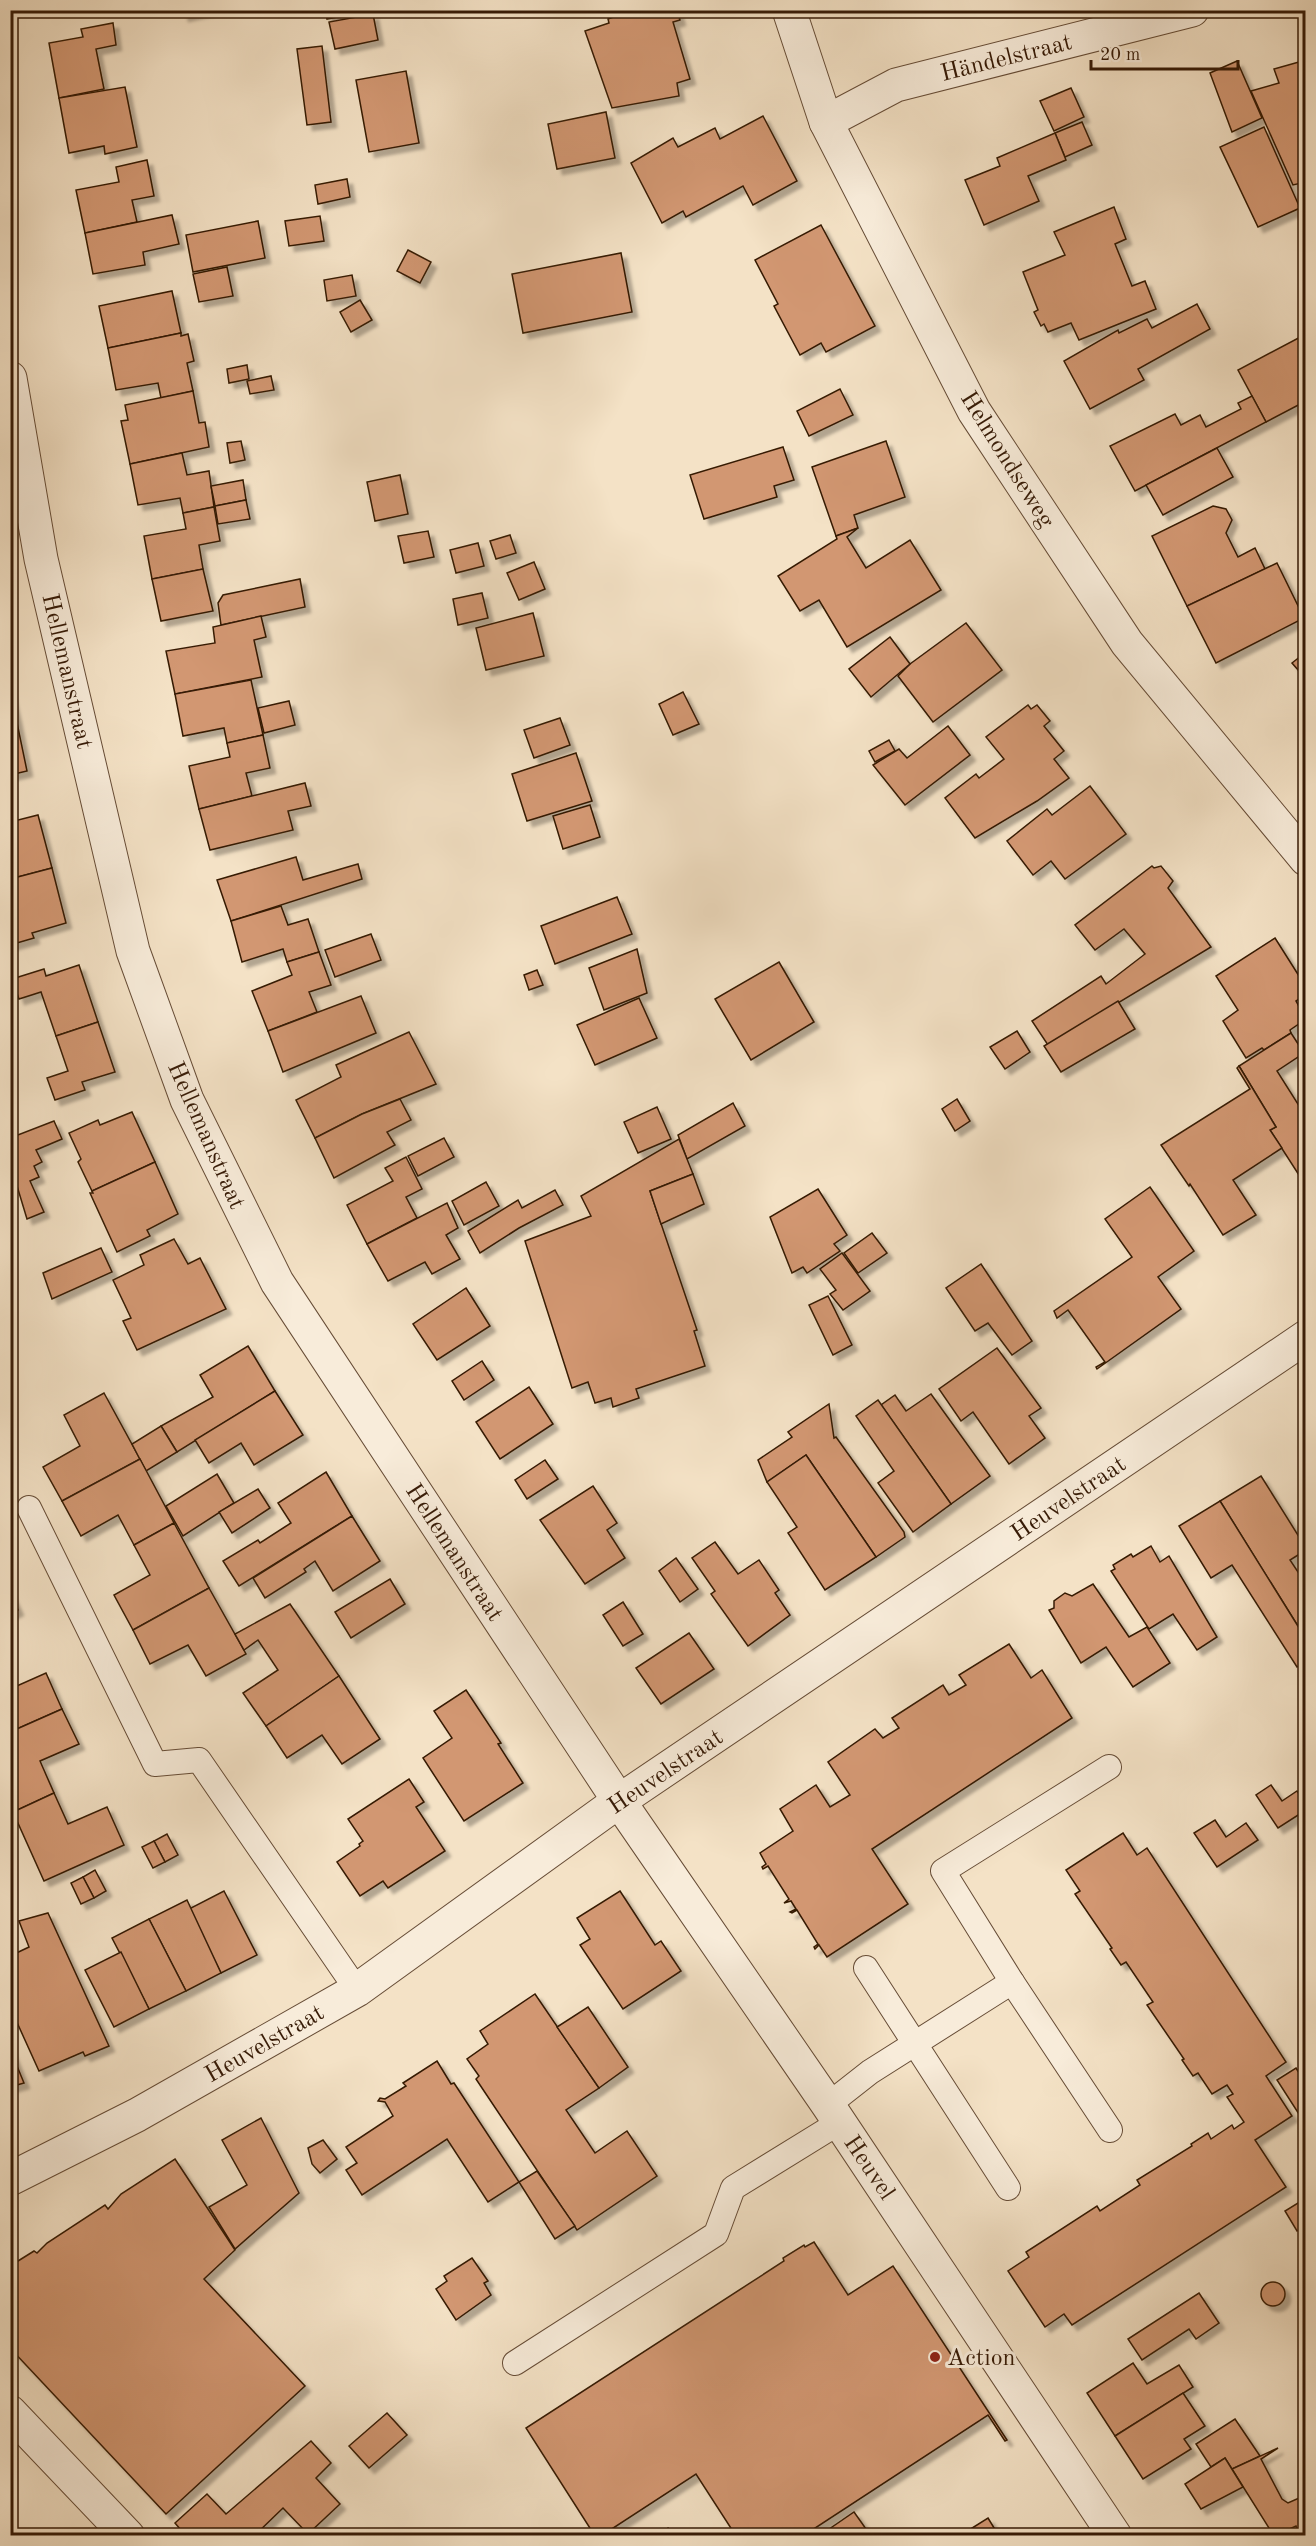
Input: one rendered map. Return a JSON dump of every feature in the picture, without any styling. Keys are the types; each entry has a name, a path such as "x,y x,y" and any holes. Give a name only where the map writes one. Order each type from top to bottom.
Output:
{"street":[{"name":"Helmondseweg","path":"789,10 826,122 974,411 1127,643 1305,859"},
{"name":"Händelstraat","path":"826,122 896,85 1192,10"},
{"name":"Hellemanstraat","path":"10,378 41,559 133,951 187,1100 277,1282 619,1802"},
{"name":"Heuvelstraat","path":"10,2179 136,2115 357,1990 619,1802 1305,1337"},
{"name":"Heuvel","path":"619,1802 834,2114 1115,2535"},
{"path":"10,2412 128,2535"}],"lane":[{"path":"29,1508 155,1764 199,1760 357,1990"},
{"path":"1109,1767 943,1871 1012,1982 1110,2130"},
{"path":"866,1968 1008,2188"},
{"path":"515,2363 716,2234 733,2188 834,2114 870,2072 1012,1982"}],"building":[{"path":"182,10 210,10 183,16"},
{"path":"325,10 363,10 363,12 327,19"},
{"path":"632,10 677,10 680,20 673,22 690,79 677,83 679,96 612,108 585,31 609,23 608,19"},
{"path":"373,14 378,40 335,49 329,22"},
{"path":"113,23 116,45 96,49 104,89 59,98 49,43 83,37 81,29"},
{"path":"322,46 331,122 307,125 297,49"},
{"path":"1306,60 1306,182 1293,185 1251,91 1279,83 1274,69"},
{"path":"1237,61 1262,118 1232,132 1210,73"},
{"path":"406,71 419,143 369,152 356,80"},
{"path":"125,87 137,147 105,154 104,146 69,153 59,98"},
{"path":"1071,88 1084,117 1054,131 1040,101"},
{"path":"606,112 615,158 557,169 548,124"},
{"path":"763,116 797,181 753,205 743,186 686,217 683,211 662,223 631,163 673,138 678,147 715,128 720,139"},
{"path":"1082,122 1092,145 1065,157 1055,133"},
{"path":"1264,127 1300,208 1258,227 1220,147"},
{"path":"1055,133 1066,160 1028,176 1039,201 984,225 965,180 1000,166 997,158"},
{"path":"147,160 154,196 132,200 137,222 85,233 76,190 119,182 116,167"},
{"path":"347,179 350,197 318,204 315,185"},
{"path":"1114,207 1126,239 1115,244 1132,286 1145,281 1156,309 1079,340 1071,323 1048,332 1044,324 1041,326 1034,312 1038,310 1023,272 1065,255 1054,232"},
{"path":"172,215 179,244 143,252 145,265 93,274 85,233"},
{"path":"320,216 324,241 289,246 285,221"},
{"path":"258,221 265,258 193,272 186,235"},
{"path":"821,225 875,326 826,352 821,343 800,355 774,306 778,304 755,260"},
{"path":"408,250 431,262 420,283 397,271"},
{"path":"621,253 632,312 523,333 512,274"},
{"path":"227,267 233,296 199,302 193,274"},
{"path":"352,275 356,296 327,301 324,280"},
{"path":"172,291 181,333 108,348 99,306"},
{"path":"360,300 372,320 351,332 340,312"},
{"path":"1197,304 1210,329 1138,369 1144,380 1090,409 1064,361 1118,330 1119,333 1147,319 1152,328"},
{"path":"181,333 181,336 188,334 194,361 187,363 193,391 161,398 158,383 116,390 108,348"},
{"path":"1306,334 1306,401 1266,422 1238,370"},
{"path":"247,365 249,379 229,383 227,369"},
{"path":"271,376 274,390 250,394 247,381"},
{"path":"840,389 853,415 809,436 797,411"},
{"path":"193,391 199,423 205,422 209,447 130,464 121,421 128,420 125,405"},
{"path":"1252,396 1266,422 1135,491 1110,446 1175,414 1181,425 1200,415 1206,427 1241,409 1238,403"},
{"path":"241,441 245,460 230,463 227,443"},
{"path":"886,441 905,497 854,515 858,528 836,536 812,467"},
{"path":"783,447 794,480 774,486 777,497 704,519 690,475"},
{"path":"1217,448 1233,477 1163,515 1146,485"},
{"path":"182,453 187,475 209,471 214,507 183,513 180,498 138,505 130,464"},
{"path":"400,475 408,514 375,521 367,482"},
{"path":"243,480 246,500 215,506 211,486"},
{"path":"246,500 250,519 218,524 215,506"},
{"path":"1213,506 1226,509 1232,520 1226,533 1238,557 1255,548 1265,569 1187,606 1152,536"},
{"path":"214,507 220,541 199,545 203,569 152,579 144,536 186,529 183,513"},
{"path":"858,528 847,537 866,568 910,540 941,590 847,647 819,600 800,611 778,576 837,539 836,536"},
{"path":"428,531 434,557 404,563 398,536"},
{"path":"510,535 516,553 496,559 490,541"},
{"path":"478,543 484,566 456,573 450,550"},
{"path":"534,562 545,589 519,600 507,573"},
{"path":"1277,563 1304,618 1216,663 1187,606"},
{"path":"203,569 213,611 161,621 152,579"},
{"path":"300,579 305,607 221,625 218,603 223,595"},
{"path":"482,593 488,618 458,625 453,599"},
{"path":"533,613 544,656 486,670 476,628"},
{"path":"261,616 266,637 254,640 262,677 175,694 166,651 215,643 213,627"},
{"path":"966,623 1002,670 933,722 898,676 910,664"},
{"path":"890,637 910,664 871,697 849,669"},
{"path":"1306,652 1306,679 1292,663"},
{"path":"251,680 263,735 227,743 224,728 183,736 175,694"},
{"path":"10,692 16,718 10,719"},
{"path":"683,692 699,724 673,735 659,704"},
{"path":"289,701 295,725 264,733 258,708"},
{"path":"1028,705 1031,709 1037,705 1050,721 1044,726 1064,751 1054,759 1069,778 1037,801 975,838 945,798 976,774 979,778 1004,759 986,737"},
{"path":"16,718 27,771 10,775 10,719"},
{"path":"560,718 570,745 534,758 524,730"},
{"path":"948,726 970,755 905,805 873,765 899,749 907,758"},
{"path":"263,735 270,768 246,773 252,796 199,809 189,766 230,757 227,743"},
{"path":"889,740 895,751 875,762 869,751"},
{"path":"576,753 592,801 527,821 512,774"},
{"path":"305,783 311,806 288,811 293,830 210,850 199,809"},
{"path":"1090,786 1126,834 1065,879 1051,861 1033,875 1007,841 1047,809 1052,815"},
{"path":"590,805 600,837 563,849 553,816"},
{"path":"38,815 52,868 10,879 10,822"},
{"path":"296,857 303,880 358,864 362,879 231,921 217,880"},
{"path":"1152,866 1154,868 1161,866 1173,881 1168,888 1211,947 1048,1045 1032,1021 1101,976 1106,984 1145,954 1124,929 1095,950 1075,925"},
{"path":"52,868 66,923 32,933 34,938 10,945 10,879"},
{"path":"617,897 632,934 555,964 541,926"},
{"path":"281,906 288,925 308,919 319,952 287,962 283,949 242,962 231,921"},
{"path":"371,934 381,960 335,977 325,950"},
{"path":"1275,938 1306,987 1306,994 1296,1001 1306,1019 1290,1030 1291,1033 1246,1058 1223,1021 1238,1010 1216,976"},
{"path":"637,949 647,993 604,1010 589,968"},
{"path":"319,952 331,985 309,992 317,1012 268,1031 252,991 292,975 287,962"},
{"path":"779,962 814,1022 751,1060 715,999"},
{"path":"79,965 98,1022 56,1036 41,992 19,999 12,979 44,969 46,976"},
{"path":"537,970 543,985 529,990 524,975"},
{"path":"361,996 376,1033 283,1072 268,1031"},
{"path":"639,998 657,1038 595,1065 577,1025"},
{"path":"1118,1001 1135,1029 1061,1072 1044,1046"},
{"path":"98,1022 115,1072 82,1082 85,1090 55,1100 47,1078 68,1071 56,1036"},
{"path":"1017,1031 1030,1052 1005,1069 990,1047"},
{"path":"409,1032 436,1084 362,1114 315,1138 296,1100 341,1077 336,1065"},
{"path":"1291,1033 1304,1053 1277,1071 1301,1109 1306,1105 1306,1186 1270,1130 1276,1127 1239,1066"},
{"path":"1239,1066 1276,1127 1270,1130 1282,1148 1233,1180 1256,1215 1223,1235 1161,1145 1250,1089 1237,1068"},
{"path":"400,1099 411,1120 387,1132 395,1145 334,1178 315,1138 362,1114"},
{"path":"957,1099 970,1121 955,1131 942,1109"},
{"path":"733,1103 745,1126 687,1159 678,1135"},
{"path":"657,1107 671,1139 638,1153 624,1122"},
{"path":"132,1112 155,1162 92,1191 78,1162 81,1159 69,1133 98,1120 100,1125"},
{"path":"54,1121 62,1139 36,1150 42,1162 34,1166 39,1177 30,1181 44,1212 27,1219 14,1176 16,1174 10,1156 10,1138"},
{"path":"444,1138 454,1157 418,1176 408,1156"},
{"path":"679,1139 693,1174 650,1191 697,1330 694,1331 705,1366 636,1389 639,1398 613,1407 611,1398 595,1403 588,1382 572,1388 525,1241 591,1216 581,1196"},
{"path":"406,1157 422,1189 406,1197 417,1218 367,1244 347,1205 393,1181 385,1168"},
{"path":"155,1162 178,1214 147,1230 150,1236 117,1252 90,1193"},
{"path":"693,1174 704,1204 661,1224 650,1191"},
{"path":"486,1182 499,1206 464,1225 452,1201"},
{"path":"1150,1187 1194,1251 1158,1277 1181,1309 1097,1369 1096,1367 1105,1362 1068,1310 1057,1318 1054,1311 1132,1257 1105,1219"},
{"path":"818,1189 847,1235 834,1244 840,1251 807,1273 803,1267 792,1273 770,1217"},
{"path":"555,1190 563,1205 519,1228 480,1253 468,1231 518,1200 522,1208"},
{"path":"447,1203 458,1228 446,1235 460,1259 432,1274 425,1262 388,1281 367,1244"},
{"path":"872,1233 887,1253 858,1273 844,1253"},
{"path":"174,1239 188,1264 200,1258 226,1309 137,1350 123,1321 131,1318 113,1280 144,1265 140,1255"},
{"path":"101,1248 112,1272 52,1299 43,1273"},
{"path":"842,1253 870,1291 843,1310 830,1294 836,1290 820,1269"},
{"path":"981,1264 1032,1341 1012,1355 988,1323 975,1331 946,1288"},
{"path":"466,1288 490,1326 437,1360 413,1324"},
{"path":"828,1296 852,1345 833,1355 809,1305"},
{"path":"248,1346 275,1391 177,1452 161,1426 213,1397 200,1375"},
{"path":"997,1348 1041,1408 1029,1416 1045,1438 1009,1464 973,1412 961,1421 939,1389"},
{"path":"482,1361 494,1380 464,1400 452,1381"},
{"path":"529,1387 553,1424 500,1459 476,1422"},
{"path":"275,1391 303,1435 254,1465 241,1443 209,1463 195,1440"},
{"path":"104,1393 140,1459 62,1501 43,1467 80,1446 64,1415"},
{"path":"931,1394 990,1476 951,1504 881,1405 895,1395 906,1411"},
{"path":"878,1400 951,1504 913,1532 878,1483 894,1471 856,1416"},
{"path":"829,1404 834,1438 836,1437 904,1532 905,1537 876,1557 806,1455 767,1482 758,1460 792,1437 788,1432"},
{"path":"161,1426 177,1452 146,1471 132,1444"},
{"path":"806,1455 876,1557 825,1590 788,1533 797,1527 767,1482"},
{"path":"140,1459 174,1523 134,1545 118,1515 81,1536 62,1501"},
{"path":"545,1460 558,1479 527,1499 515,1480"},
{"path":"326,1472 352,1516 239,1586 223,1561 258,1540 260,1543 291,1523 278,1503"},
{"path":"217,1474 234,1503 183,1536 166,1506"},
{"path":"1261,1476 1306,1548 1290,1560 1306,1584 1306,1639 1220,1501"},
{"path":"593,1486 617,1523 607,1530 625,1558 585,1584 540,1520"},
{"path":"258,1489 270,1508 232,1533 219,1512"},
{"path":"1220,1501 1306,1639 1306,1661 1297,1667 1232,1565 1211,1578 1179,1526"},
{"path":"352,1516 380,1561 333,1591 315,1561 304,1569 306,1572 265,1598 253,1578"},
{"path":"174,1523 209,1588 133,1630 114,1595 150,1575 134,1545"},
{"path":"715,1542 738,1574 759,1560 779,1590 775,1593 790,1615 748,1646 711,1594 715,1591 692,1558"},
{"path":"1151,1546 1160,1562 1169,1556 1217,1637 1197,1650 1173,1614 1149,1629 1111,1571 1115,1569 1113,1565"},
{"path":"676,1558 698,1589 680,1602 659,1571"},
{"path":"390,1579 405,1604 351,1638 335,1612"},
{"path":"1093,1584 1129,1637 1147,1627 1170,1663 1133,1687 1106,1647 1081,1663 1049,1610 1054,1608 1054,1601 1065,1593 1072,1596"},
{"path":"209,1588 246,1654 206,1676 188,1645 150,1664 133,1630"},
{"path":"10,1593 18,1610 10,1614"},
{"path":"623,1602 643,1634 623,1646 603,1615"},
{"path":"290,1604 339,1676 266,1726 243,1693 278,1670 258,1640 244,1650 235,1634"},
{"path":"689,1633 714,1669 661,1704 636,1668"},
{"path":"1009,1644 1031,1678 1042,1670 1072,1718 872,1849 908,1904 827,1957 819,1945 815,1949 814,1947 818,1944 797,1910 790,1912 796,1909 791,1901 784,1903 789,1899 768,1866 763,1869 762,1867 766,1864 760,1853 793,1831 780,1809 816,1785 830,1807 850,1795 828,1762 875,1729 883,1738 899,1728 892,1718 943,1685 949,1695 966,1685 959,1675"},
{"path":"46,1673 62,1709 10,1732 10,1689"},
{"path":"339,1676 380,1739 342,1764 322,1735 287,1758 266,1726"},
{"path":"466,1690 501,1743 498,1744 523,1783 464,1821 423,1758 452,1738 434,1711"},
{"path":"62,1709 79,1744 40,1761 54,1793 13,1812 10,1806 10,1732"},
{"path":"409,1779 424,1802 416,1807 445,1851 388,1888 383,1881 360,1896 337,1862 360,1846 359,1844 363,1841 348,1819"},
{"path":"1271,1785 1282,1801 1297,1791 1306,1804 1306,1810 1278,1828 1256,1795"},
{"path":"54,1793 68,1824 107,1807 124,1845 44,1881 13,1812"},
{"path":"1215,1820 1226,1837 1246,1823 1258,1840 1217,1867 1194,1833"},
{"path":"1123,1833 1137,1855 1147,1848 1286,2062 1266,2076 1292,2116 1255,2140 1286,2187 1072,2325 1064,2314 1045,2327 1008,2271 1029,2257 1026,2252 1097,2206 1100,2211 1140,2185 1137,2180 1192,2146 1191,2144 1208,2133 1211,2139 1232,2125 1234,2129 1244,2122 1227,2097 1233,2094 1227,2085 1212,2094 1198,2073 1193,2076 1147,2005 1153,2002 1126,1962 1121,1965 1075,1894 1080,1891 1066,1870"},
{"path":"167,1834 178,1855 165,1862 154,1841"},
{"path":"154,1841 165,1862 153,1868 142,1847"},
{"path":"95,1870 106,1891 94,1898 83,1877"},
{"path":"83,1877 94,1898 81,1904 71,1883"},
{"path":"224,1891 257,1955 221,1973 189,1909"},
{"path":"620,1891 655,1945 661,1941 681,1971 623,2009 580,1945 590,1939 577,1918"},
{"path":"187,1900 221,1973 186,1991 149,1919"},
{"path":"48,1913 109,2046 85,2056 83,2052 39,2071 10,2007 10,1956 29,1947 19,1921"},
{"path":"149,1919 186,1991 149,2009 112,1938"},
{"path":"121,1952 149,2009 114,2027 85,1970"},
{"path":"535,1994 599,2088 566,2110 595,2153 627,2131 657,2176 577,2230 476,2079 479,2076 467,2059 488,2044 480,2031"},
{"path":"588,2007 628,2067 599,2088 557,2027"},
{"path":"10,2049 24,2083 10,2087"},
{"path":"437,2061 519,2182 488,2202 447,2139 362,2195 346,2170 357,2163 346,2147 393,2116 385,2102 378,2101 380,2098 385,2099 406,2086 403,2083"},
{"path":"1296,2068 1306,2084 1306,2125 1277,2080"},
{"path":"261,2118 299,2193 235,2249 209,2207 247,2185 222,2140"},
{"path":"323,2140 337,2159 320,2173 312,2164 308,2148"},
{"path":"175,2159 235,2250 204,2279 305,2386 166,2514 10,2348 10,2266 34,2251 37,2253 47,2243 105,2205 108,2209 121,2194"},
{"path":"537,2171 575,2226 555,2239 519,2182"},
{"path":"1306,2198 1306,2225 1297,2231 1285,2211"},
{"path":"814,2242 848,2295 893,2266 1007,2440 1005,2441 988,2415 803,2536 736,2536 696,2474 601,2536 595,2536 526,2428 784,2261 783,2258 804,2245 805,2247"},
{"path":"472,2258 488,2281 484,2283 491,2295 456,2320 436,2289 447,2281 444,2276"},
{"path":"1273,2282 1282,2285 1285,2294 1282,2303 1273,2306 1264,2303 1261,2294 1264,2285"},
{"path":"1199,2293 1219,2323 1196,2339 1189,2329 1142,2360 1128,2339"},
{"path":"1133,2363 1147,2384 1179,2365 1193,2387 1115,2436 1087,2393"},
{"path":"1183,2393 1205,2426 1184,2439 1191,2449 1143,2479 1115,2436"},
{"path":"387,2413 407,2435 369,2468 349,2446"},
{"path":"1235,2419 1260,2456 1232,2469 1225,2458 1211,2467 1196,2444"},
{"path":"311,2441 331,2463 316,2478 340,2504 308,2534 283,2508 254,2536 186,2536 175,2523 207,2494 226,2514"},
{"path":"1278,2448 1261,2459 1282,2499 1288,2503 1306,2495 1306,2536 1300,2536 1296,2526 1274,2536 1232,2469"},
{"path":"1225,2458 1243,2487 1201,2509 1185,2484"},
{"path":"854,2512 871,2536 819,2536"},
{"path":"988,2518 999,2536 961,2535"},
{"path":"668,2528 673,2536 657,2536"}],"place":[{"name":"Action","path":"935,2357"}]}
